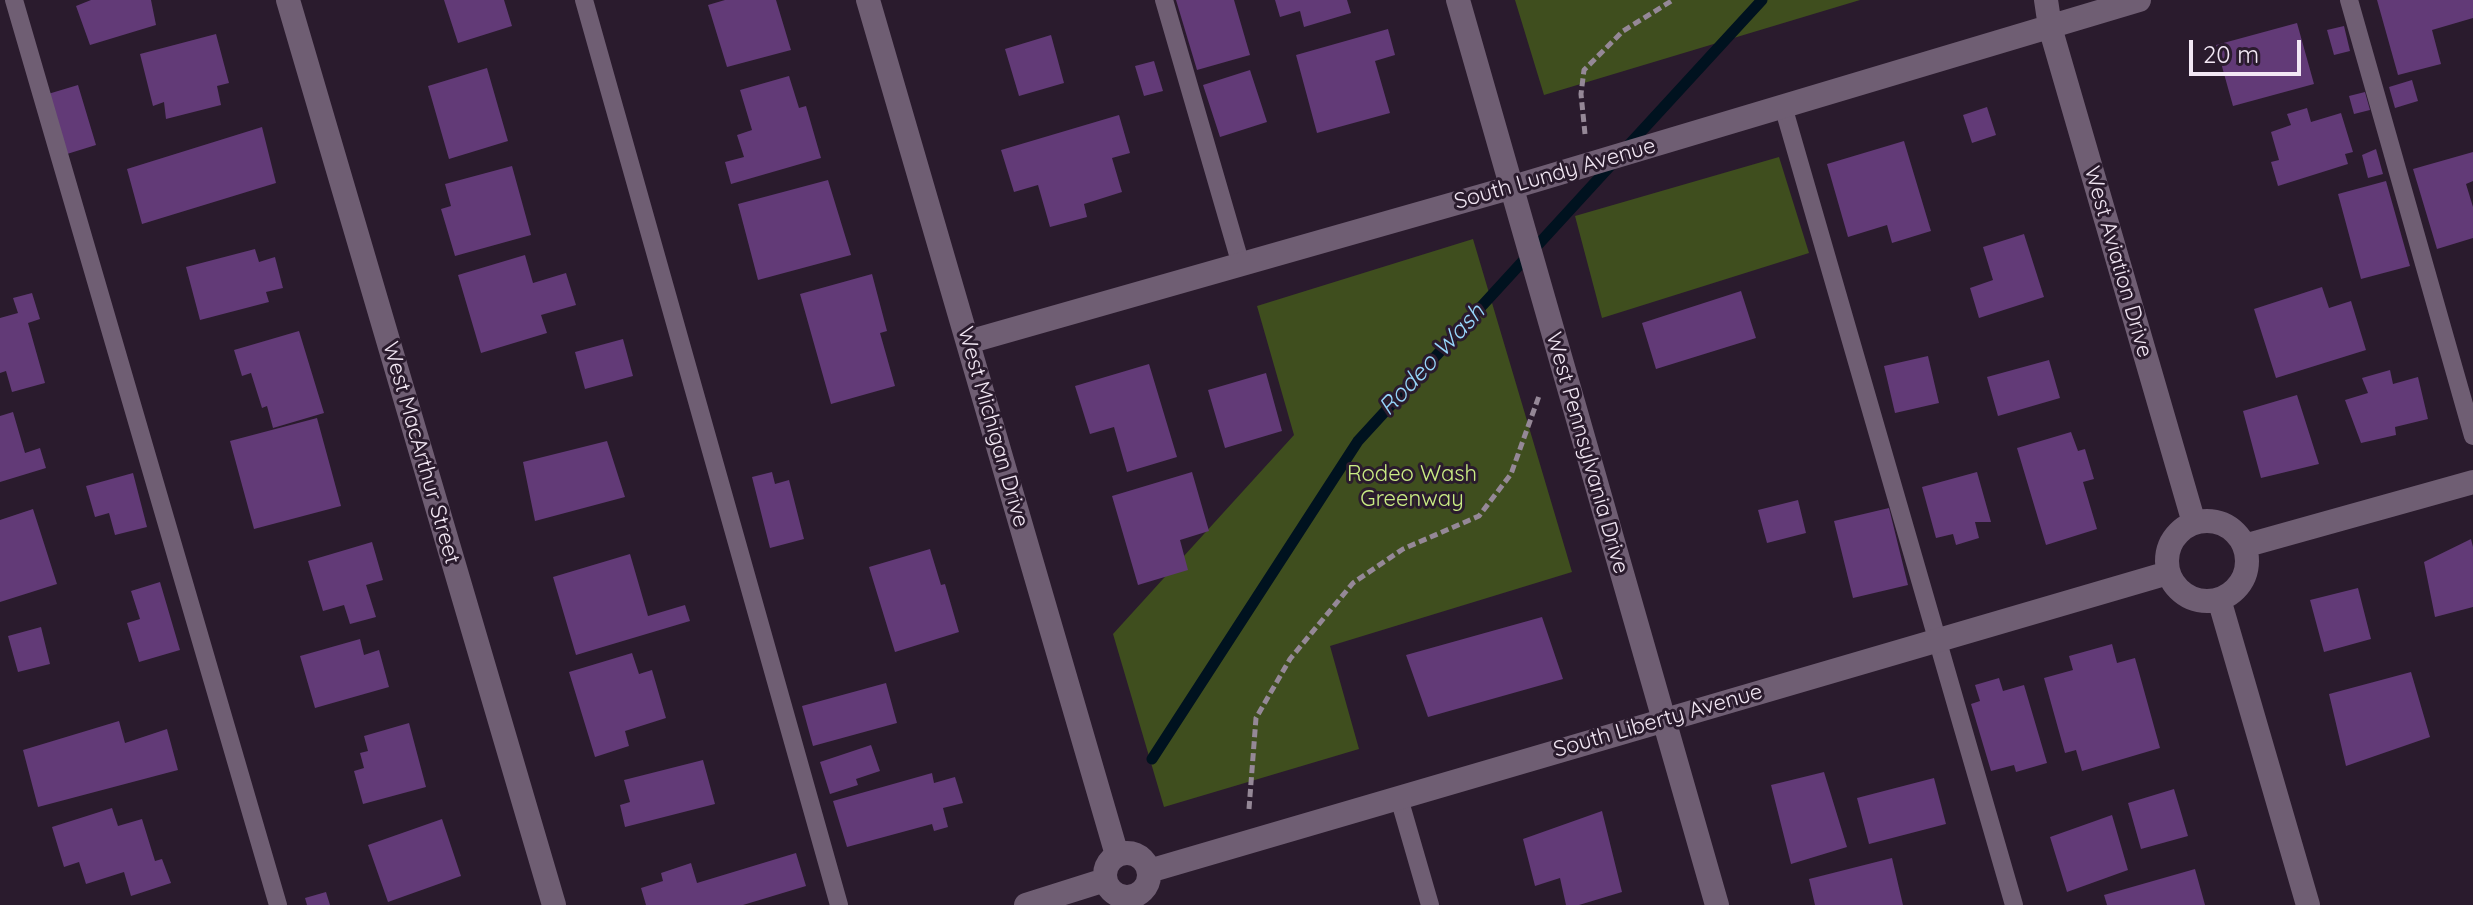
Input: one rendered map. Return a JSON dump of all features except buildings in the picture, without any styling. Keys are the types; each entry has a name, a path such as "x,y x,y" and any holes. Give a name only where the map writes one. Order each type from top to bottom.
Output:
{"street":[{"name":"West MacArthur Street","path":"288,0 554,905"},
{"name":"West Michigan Drive","path":"868,0 1117,855"},
{"name":"West Pennsylvania Drive","path":"1458,0 1717,905"},
{"name":"West Aviation Drive","path":"2046,0 2050,27 2194,523"},
{"name":"South Lundy Avenue","path":"968,342 1513,187 2139,0"},
{"path":"2244,546 2473,482"},
{"path":"2194,523 2218,523 2238,536 2244,546 2247,565 2241,583 2228,596 2201,601 2184,595 2168,573 2167,560 2175,537 2194,523"},
{"name":"South Liberty Avenue","path":"1149,871 2168,573"},
{"path":"2219,599 2308,905"},
{"path":"1117,855 1139,857 1149,871 1145,889 1134,901 1119,896 1105,880 1107,866 1117,855"},
{"path":"1026,905 1105,880"}],"lane":[{"path":"14,0 278,905"},
{"path":"584,0 839,905"},
{"path":"1164,0 1241,265"},
{"path":"2349,0 2473,436"},
{"path":"1783,106 2014,905"},
{"path":"1399,798 1430,905"}],"path":[{"path":"1589,164 1581,94 1584,70 1623,31 1673,0"},
{"path":"1246,844 1256,718 1290,659 1353,583 1403,549 1479,516 1511,474 1557,346"}],"green space":[{"path":"1515,0 1860,0 1544,95"},
{"path":"1779,157 1809,253 1602,318 1575,216"},
{"name":"Rodeo Wash Greenway","path":"1473,239 1572,572 1330,646 1359,749 1164,807 1113,634 1294,435 1257,306"}],"waterway":[{"name":"Rodeo Wash","path":"1626,148 1762,0"},
{"name":"Rodeo Wash","path":"1152,759 1358,441 1612,164"}]}
